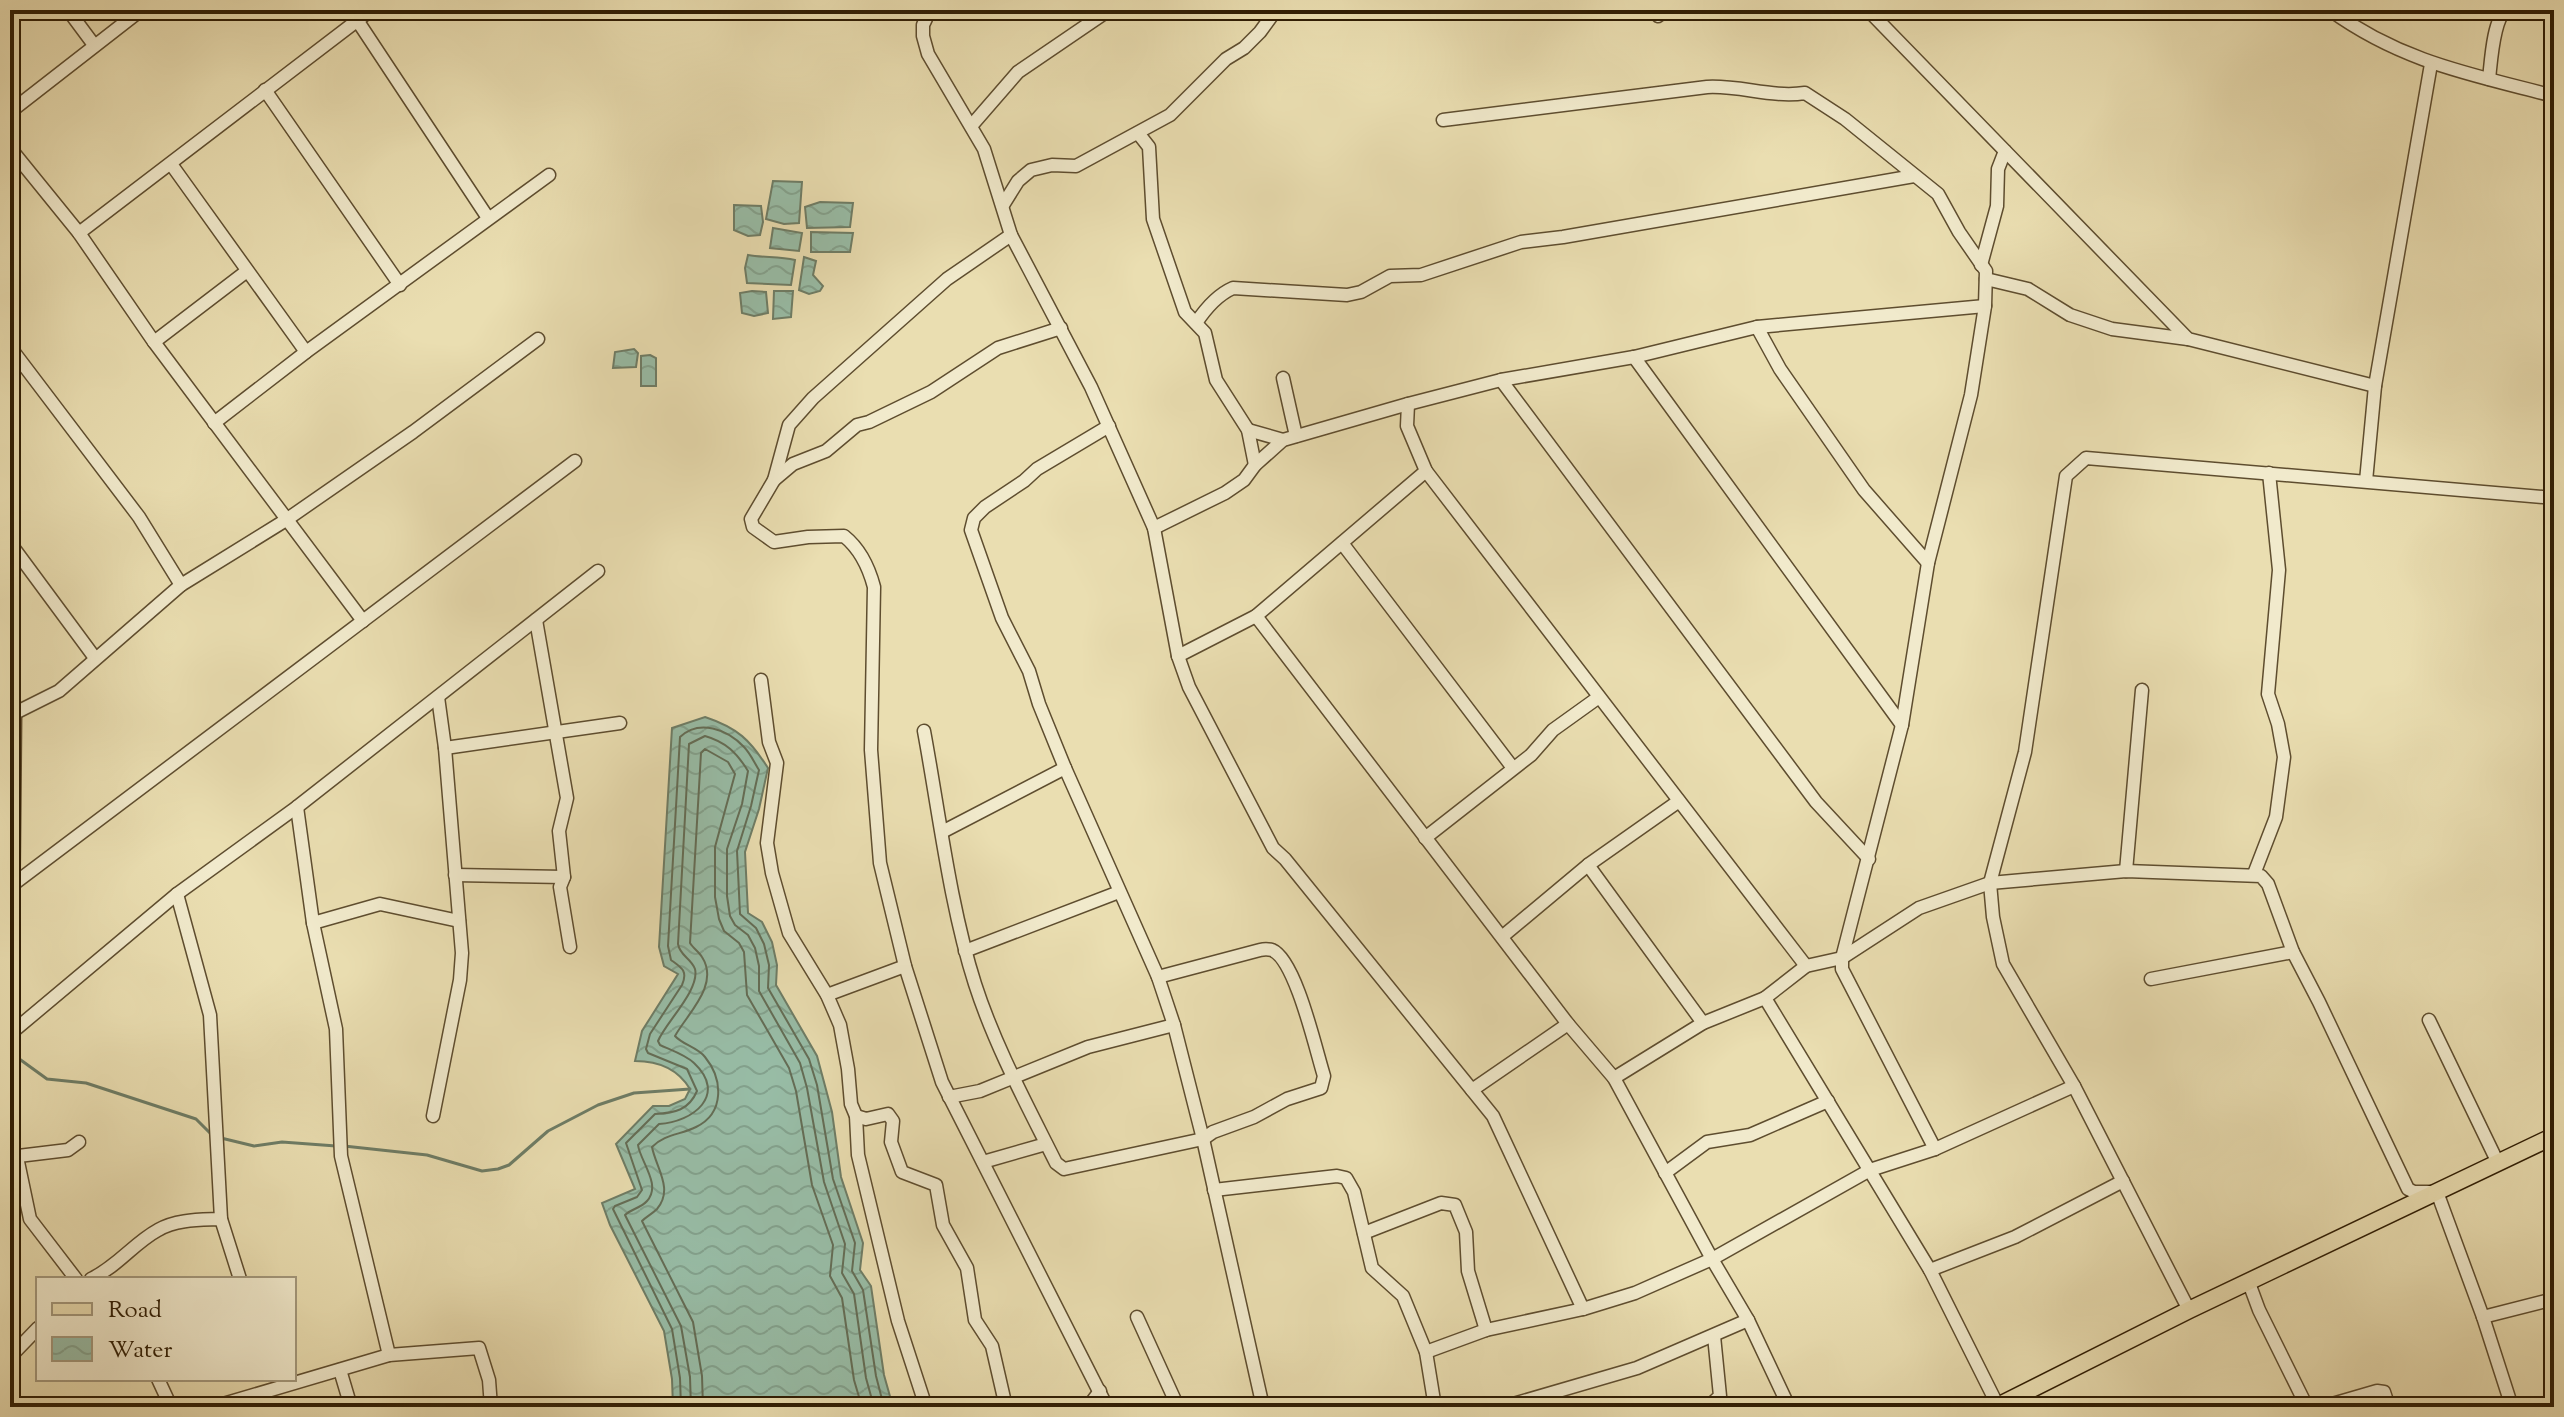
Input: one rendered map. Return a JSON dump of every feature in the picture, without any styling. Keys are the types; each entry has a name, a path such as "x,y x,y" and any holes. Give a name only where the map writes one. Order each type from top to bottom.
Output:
{"main road":[{"path":"2006,1405 2189,1310 2554,1136"}],"street":[{"path":"68,10 94,45"},
{"path":"10,112 141,10"},
{"path":"79,233 371,10"},
{"path":"930,10 923,25 928,54 984,149 1011,235 1109,426 1154,528 1178,656 1189,687 1273,848 1382,976 1493,1116 1583,1309"},
{"path":"972,125 1018,72 1109,10"},
{"path":"1149,147 1170,115 1226,59 1252,40 1276,10"},
{"path":"1868,10 2188,339"},
{"path":"2330,10 2356,29 2431,64 2554,96"},
{"path":"2489,79 2497,24 2500,14 2506,10"},
{"path":"357,20 488,218"},
{"path":"2366,481 2375,386 2431,64"},
{"path":"1443,120 1707,87 1722,86 1792,95 1805,93 1845,119 1938,194 1949,217 1986,271 1985,306 1971,395 1928,563 1902,725 1842,958 1842,969 1935,1149"},
{"path":"265,90 400,285"},
{"path":"1003,205 1018,181 1031,170 1052,165 1076,166 1170,115"},
{"path":"1138,133 1149,147 1153,219 1185,312 1205,333 1216,380 1248,430 1255,465"},
{"path":"10,148 79,233 154,342 363,621"},
{"path":"1981,265 1997,206 1998,169 2005,151"},
{"path":"171,164 306,352"},
{"path":"214,423 549,175"},
{"path":"1196,323 1213,301 1233,288 1347,295 1361,292 1390,276 1436,271 1521,242 1914,176"},
{"path":"1011,235 947,279 813,398 789,425 774,480 751,519 753,527 774,542 844,536 854,544 870,573 874,587 871,750 880,863 905,966 942,1082 1107,1407"},
{"path":"154,342 247,271"},
{"path":"1986,279 2028,289 2070,315 2112,329 2188,339 2375,386"},
{"path":"1154,528 1225,493 1290,438 1408,404 1501,380 1634,357 1757,327 1985,306"},
{"path":"1757,327 1780,369 1864,490 1928,563"},
{"path":"774,480 793,464 826,451 857,425 931,392 998,348 1061,328"},
{"path":"15,713 59,691 181,585 286,520 413,432 538,339"},
{"path":"10,347 139,517 181,585"},
{"path":"1634,357 1902,725"},
{"path":"1283,378 1290,438"},
{"path":"1501,380 1816,802 1869,859"},
{"path":"1408,404 1407,426 1426,471 1806,966"},
{"path":"1109,426 1037,469 985,507 974,518 971,530 1002,618 1029,671 1065,768 1158,977 1174,1025 1263,1407"},
{"path":"1248,430 1290,438"},
{"path":"2189,1310 2074,1086 2003,964 1993,917 1990,883 2025,752 2066,476 2086,458 2554,498"},
{"path":"15,883 575,461"},
{"path":"1178,656 1256,616 1426,471"},
{"path":"1614,1078 1703,1023 1765,998 1806,966 1842,958 1919,908 1990,883 2126,871 2248,877 2254,874 2276,817 2284,757 2268,694 2279,570 2269,473"},
{"path":"10,543 95,658"},
{"path":"1342,543 1513,768"},
{"path":"11,1032 177,894 297,807 598,571"},
{"path":"1256,616 1568,1024 1614,1078 1748,1320 1789,1407"},
{"path":"536,620 567,798 559,831 564,877 560,887 570,947"},
{"path":"761,680 769,742 777,763 767,843 772,873 789,933 827,995 840,1025 851,1104 856,1116 861,1170 898,1321 926,1407"},
{"path":"10,688 15,713 11,1032"},
{"path":"2126,871 2142,690"},
{"path":"433,1116 460,980 462,953 438,697"},
{"path":"1425,838 1531,755 1553,730 1599,697"},
{"path":"445,748 620,723"},
{"path":"924,731 965,951 976,987 1013,1077 1056,1163 1064,1169 1203,1139 1287,1099 1321,1088 1324,1076 1295,981 1276,952 1260,950 1158,977"},
{"path":"942,832 1065,768"},
{"path":"1503,936 1588,865 1679,801"},
{"path":"297,807 313,923 336,1029 341,1156 389,1355"},
{"path":"1588,865 1703,1023"},
{"path":"2254,874 2261,876 2268,884 2293,952 2408,1189 2437,1192 2512,1407"},
{"path":"455,875 564,877"},
{"path":"965,951 1119,892"},
{"path":"177,894 210,1015 221,1219 239,1277"},
{"path":"313,923 380,904 459,921"},
{"path":"2151,979 2293,952"},
{"path":"827,995 905,966"},
{"path":"1765,998 1930,1270 2006,1405"},
{"path":"2429,1020 2498,1163"},
{"path":"1472,1090 1568,1024"},
{"path":"949,1097 980,1091 1088,1047 1174,1025"},
{"path":"1426,1352 1486,1330 1583,1309 1635,1293 1712,1259 1870,1170 1935,1149 2074,1086"},
{"path":"1665,1173 1707,1142 1750,1135 1828,1101"},
{"path":"856,1116 866,1119 888,1114 893,1121 891,1142 902,1172 936,1185 943,1225 967,1268 975,1320 992,1346 1006,1407"},
{"path":"74,1277 30,1219 14,1157 68,1150 79,1142"},
{"path":"983,1162 1046,1144"},
{"path":"1214,1190 1337,1176 1346,1178 1354,1192 1372,1268 1403,1296 1426,1352 1435,1407"},
{"path":"1930,1270 2015,1237 2123,1181"},
{"path":"1364,1233 1441,1203 1455,1205 1466,1232 1468,1271 1486,1330"},
{"path":"111,1275 158,1230 184,1221 221,1219"},
{"path":"2249,1283 2307,1407"},
{"path":"2483,1317 2554,1299"},
{"path":"1137,1317 1178,1407"},
{"path":"1503,1407 1637,1368 1748,1320"},
{"path":"10,1357 36,1330"},
{"path":"1708,1407 1720,1396 1714,1336"},
{"path":"296,1379 389,1355 479,1348 489,1380 491,1407"},
{"path":"340,1370 351,1407"},
{"path":"159,1381 171,1407"},
{"path":"213,1407 272,1384"},
{"path":"1088,1407 1100,1391"},
{"path":"2322,1407 2377,1391 2384,1392 2389,1407"},
{"path":"1542,1407 1548,1394"}],"water":[{"path":"773,181 802,182 799,223 784,224 766,219"},
{"path":"820,202 853,203 850,227 807,228 805,207"},
{"path":"734,205 761,206 763,222 760,235 748,236 734,230"},
{"path":"773,228 802,233 799,251 770,248"},
{"path":"811,232 853,233 850,252 811,252"},
{"path":"748,255 795,260 791,285 747,283 745,268"},
{"path":"804,257 816,261 813,275 823,286 820,291 809,294 799,290"},
{"path":"774,291 793,291 791,317 773,319"},
{"path":"766,292 768,313 754,316 742,313 740,293"},
{"path":"634,349 638,353 636,367 613,368 615,352"},
{"path":"641,356 656,358 656,386 641,386"},
{"path":"705,717 742,736 768,768 745,852 748,913 762,922 772,942 777,965 776,985 817,1056 832,1112 841,1177 863,1243 860,1270 871,1286 884,1375 893,1407 673,1407 664,1331 602,1203 635,1189 616,1144 653,1106 669,1106 685,1099 690,1089 680,1076 667,1068 635,1061 642,1031 678,974 664,966 659,947 672,728"}],"waterway":[{"path":"10,1056 18,1058 47,1079 86,1083 196,1119 211,1134"},
{"path":"344,1146 427,1155 482,1171 498,1169 509,1165 548,1131 598,1105 634,1093 690,1089"},
{"path":"221,1138 254,1146 282,1142 336,1146"}]}
